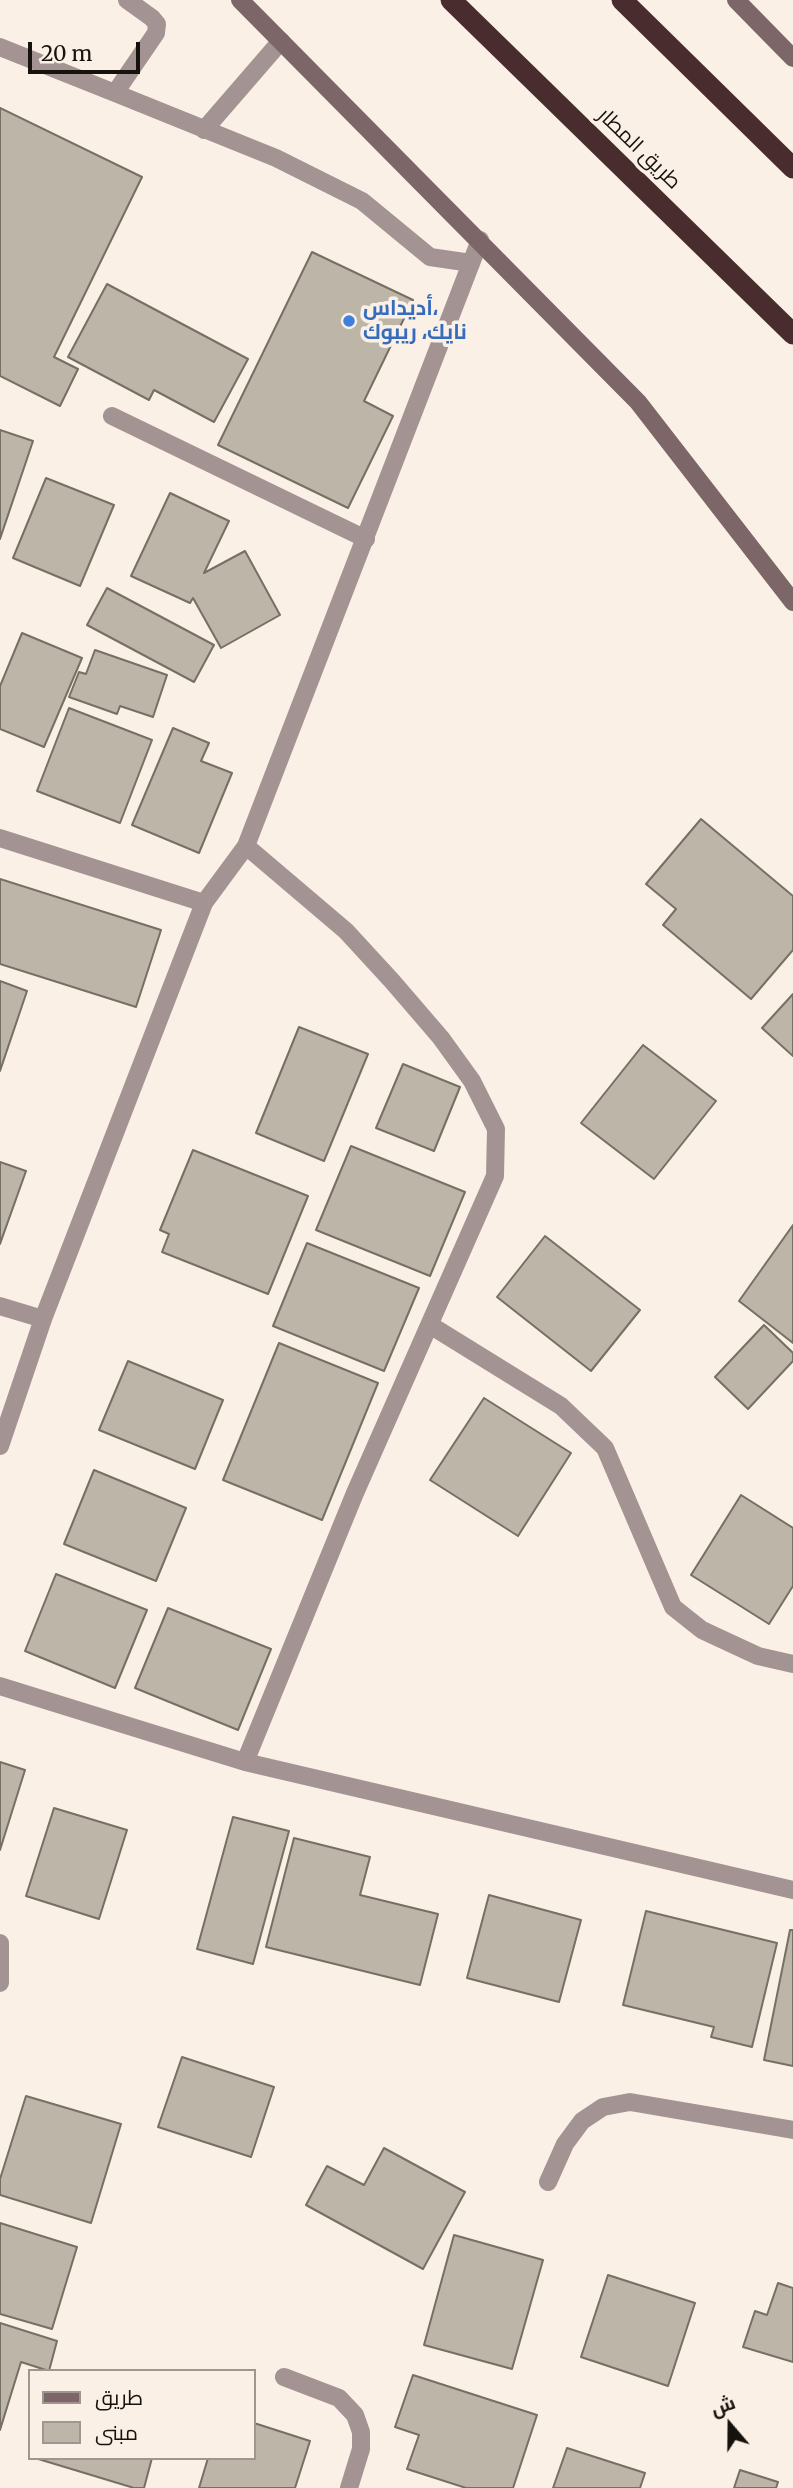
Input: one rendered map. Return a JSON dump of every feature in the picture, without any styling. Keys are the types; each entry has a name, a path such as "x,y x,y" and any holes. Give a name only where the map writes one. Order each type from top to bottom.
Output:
{"highway":[{"name":"طريق المطار","path":"451,0 793,334"},
{"path":"622,0 793,168"}],"street":[{"path":"115,93 156,33 157,24 152,18 127,0"},
{"path":"240,0 638,402 793,602"},
{"path":"736,0 793,58"},
{"path":"204,130 281,41"},
{"path":"0,47 276,158 362,201 430,257 471,263"},
{"path":"0,1446 43,1319 204,903 246,846 480,240"},
{"path":"112,416 366,539"},
{"path":"0,838 204,903"},
{"path":"245,1762 355,1493 495,1176 496,1129 472,1081 441,1038 392,981 346,931 246,846"},
{"path":"0,1306 43,1319"},
{"path":"430,1325 561,1406 605,1448 673,1607 713,1635 758,1656 793,1664"},
{"path":"0,1686 245,1762 793,1890"},
{"path":"0,1943 0,1983"},
{"path":"548,2182 570,2137 582,2121 603,2107 630,2102 793,2130"},
{"path":"284,2377 339,2398 355,2415 361,2431 361,2449 349,2488"}],"building":[{"path":"0,108 142,177 54,357 78,369 60,406 0,376"},
{"path":"312,252 413,300 364,401 393,416 348,508 218,445"},
{"path":"107,284 248,359 214,422 154,390 149,400 68,357"},
{"path":"0,430 33,441 0,539"},
{"path":"46,478 114,505 80,586 13,558"},
{"path":"170,493 229,521 204,573 245,551 280,615 221,648 193,598 190,603 131,576"},
{"path":"107,588 214,645 194,682 87,625"},
{"path":"22,633 82,658 44,747 0,729 0,686"},
{"path":"95,650 167,675 153,717 120,706 117,714 69,697 79,672 86,674"},
{"path":"69,708 152,740 120,823 37,791"},
{"path":"173,728 209,743 201,761 232,773 199,853 132,825"},
{"path":"701,819 793,896 793,950 751,999 663,925 676,909 646,884"},
{"path":"0,879 161,930 136,1007 0,964"},
{"path":"0,981 27,991 0,1071"},
{"path":"793,994 793,1056 762,1028"},
{"path":"299,1027 368,1054 324,1161 256,1133"},
{"path":"643,1045 716,1101 654,1179 581,1123"},
{"path":"403,1064 460,1087 434,1151 376,1128"},
{"path":"351,1146 465,1192 430,1276 316,1230"},
{"path":"193,1150 308,1196 268,1294 162,1252 169,1234 160,1230"},
{"path":"0,1162 26,1171 0,1244"},
{"path":"793,1225 793,1343 739,1301"},
{"path":"545,1236 640,1310 591,1371 497,1297"},
{"path":"307,1243 419,1288 384,1371 273,1326"},
{"path":"764,1325 793,1353 793,1361 748,1409 715,1377"},
{"path":"279,1343 378,1383 322,1520 223,1480"},
{"path":"128,1361 223,1400 195,1469 99,1430"},
{"path":"484,1398 571,1453 518,1536 430,1480"},
{"path":"94,1470 186,1508 156,1581 64,1544"},
{"path":"741,1495 793,1528 793,1586 769,1624 691,1575"},
{"path":"56,1574 147,1610 115,1688 25,1651"},
{"path":"168,1608 271,1649 238,1730 135,1688"},
{"path":"0,1762 25,1770 0,1850"},
{"path":"54,1808 127,1830 99,1919 26,1896"},
{"path":"233,1817 289,1831 253,1964 197,1949"},
{"path":"294,1838 370,1857 360,1895 438,1914 420,1985 266,1947"},
{"path":"489,1895 581,1920 559,2002 467,1978"},
{"path":"646,1911 777,1943 752,2047 711,2037 714,2027 623,2005"},
{"path":"790,1930 793,1930 793,2066 764,2060"},
{"path":"182,2057 274,2087 251,2157 158,2127"},
{"path":"26,2096 121,2124 91,2223 0,2195 0,2179"},
{"path":"384,2148 465,2192 423,2269 306,2205 327,2166 364,2185"},
{"path":"0,2223 77,2247 52,2329 0,2314"},
{"path":"454,2235 543,2260 512,2369 424,2345"},
{"path":"608,2275 695,2303 668,2386 581,2357"},
{"path":"778,2283 793,2288 793,2362 743,2347 755,2311 767,2315"},
{"path":"0,2323 57,2341 50,2369 21,2362 0,2430"},
{"path":"413,2375 537,2415 513,2488 466,2488 407,2469 419,2435 395,2427"},
{"path":"256,2424 310,2441 295,2488 199,2488 207,2460 256,2460"},
{"path":"567,2448 645,2473 640,2488 553,2488"},
{"path":"42,2460 151,2460 144,2488 134,2488"},
{"path":"740,2470 778,2482 776,2488 734,2488"}],"place":[{"name":"أديداس، نايك، ريبوك","path":"349,321"}]}
